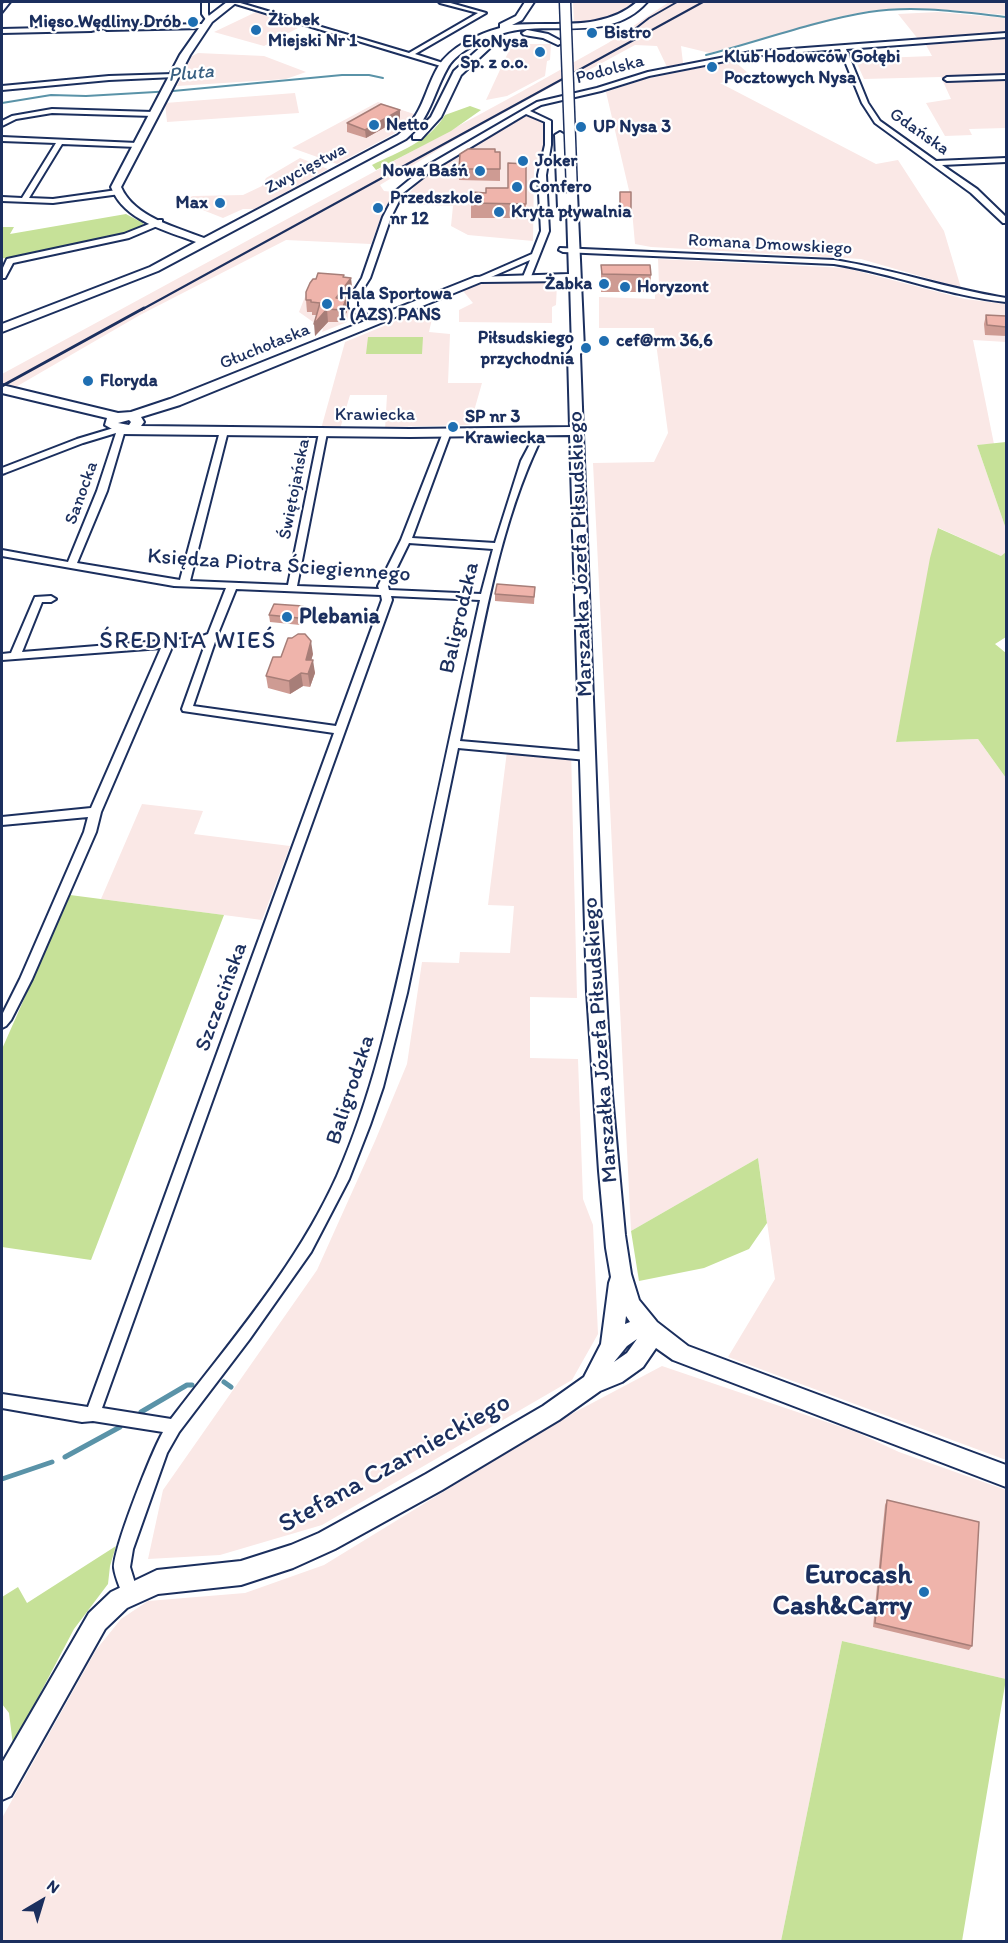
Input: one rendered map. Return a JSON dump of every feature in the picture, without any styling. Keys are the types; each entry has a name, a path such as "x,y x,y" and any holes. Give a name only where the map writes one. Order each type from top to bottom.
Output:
{"main road":[{"path":"205,242 134,212 117,192 119,179 174,76 207,23 232,2"},
{"path":"444,65 457,54 519,18 529,2"},
{"name":"Marszałka Józefa Piłsudskiego","path":"556,2 567,192"},
{"name":"Marszałka Józefa Piłsudskiego","path":"565,2 569,349 574,354 599,1063 620,1275 631,1306 669,1346 681,1353 1006,1476"},
{"path":"493,33 509,28 595,24 617,19 630,13 642,2"},
{"path":"519,18 533,26"},
{"path":"378,151 412,140 425,132 436,120 452,80 467,63 494,40 504,35 535,34 558,42"},
{"name":"Zwycięstwa","path":"2,326 128,279 205,242 378,151 413,129 422,118 444,65"},
{"name":"Głuchołaska","path":"124,424 479,279 569,277"},
{"name":"Krawiecka","path":"2,389 75,407 124,424 163,433 173,431 323,433 576,431"},
{"name":"Stefana Czarnieckiego","path":"612,1346 620,1275"},
{"name":"Stefana Czarnieckiego","path":"2,1787 97,1621 119,1600 157,1582 241,1573 293,1556 327,1541 434,1482 551,1413 592,1384 614,1375 635,1360 648,1341 650,1328 635,1328 623,1335 612,1346 592,1384"},
{"name":"Stefana Czarnieckiego","path":"635,1360 681,1353"}],"street":[{"path":"2,10 7,2"},
{"path":"2,31 92,29 92,31 106,31 107,28 207,23 205,2"},
{"path":"232,2 444,65"},
{"path":"409,55 483,13 442,2"},
{"name":"Podolska","path":"372,323 352,307 353,299 366,279 396,197 428,169 525,111 552,99 591,92 636,78 705,62 777,51 1006,37"},
{"name":"Gdańska","path":"842,47 873,117 894,136 936,163 980,196 1006,221"},
{"path":"2,88 109,78 174,76"},
{"path":"947,79 1006,77"},
{"path":"2,124 13,118 55,110 153,114"},
{"path":"525,111 548,121 548,145 542,175 545,231 527,277"},
{"path":"2,140 137,145"},
{"path":"24,200 60,142"},
{"path":"936,163 1006,160"},
{"path":"2,199 69,200 117,192"},
{"path":"2,276 10,261 126,236 159,222"},
{"name":"Romana Dmowskiego","path":"568,250 834,262 872,268 980,296 1006,300"},
{"path":"479,279 536,255"},
{"name":"Głuchołaska","path":"2,471 124,424"},
{"name":"Sanocka","path":"71,566 102,491 124,424"},
{"path":"184,584 224,431"},
{"name":"Baligrodzka","path":"130,1593 123,1567 125,1549 161,1449 174,1427 306,1248 355,1149 377,1087 401,993 485,597 498,546 525,461 541,431"},
{"name":"Szczecińska","path":"93,1414 387,600 384,586 406,540 447,432"},
{"name":"Świętojańska","path":"292,587 323,433"},
{"name":"Baligrodzka","path":"406,540 498,546"},
{"name":"Księdza Piotra Ściegiennego","path":"2,553 184,584 485,597"},
{"path":"232,586 187,709 340,730"},
{"path":"15,656 38,599 51,598"},
{"path":"2,657 198,641 212,636"},
{"path":"2,1023 26,979 168,644"},
{"path":"453,744 587,756"},
{"path":"2,821 95,812"},
{"path":"2,1401 82,1415 93,1414 174,1427"}],"shaded area":[{"path":"573,2 634,2 621,13 609,18 574,23"},
{"path":"669,2 1006,2 1006,15 935,9 868,11 710,53 681,46 683,63 667,67 657,46 635,45 589,70 595,72 589,75 573,75 456,139 380,185 384,191 394,192 383,211 371,244 286,240 140,315 14,388 2,385 2,374 519,93 608,43"},
{"name":"Żłobek Miejski Nr 1","path":"256,12 298,25 295,27 298,28 264,46 214,32"},
{"path":"938,12 1006,18 1006,31 918,39 898,14"},
{"path":"1006,39 1006,128 969,129 972,135 945,136 926,103 951,99 941,77 864,79 855,59 932,56 926,45"},
{"path":"512,44 551,44 550,60 547,61 545,76 507,96 486,100"},
{"path":"198,53 264,56 306,72 286,79 177,86 192,56"},
{"path":"734,61 754,78 720,83 876,164 898,160 944,231 961,288 861,259 651,247 635,244 631,199 606,92 645,79"},
{"path":"295,93 299,113 167,122 165,103"},
{"path":"378,102 417,115 401,130 337,164 292,148"},
{"path":"526,115 544,123 544,146 534,170 533,241 468,235 451,226 453,206 401,204 418,182 432,171"},
{"path":"300,158 328,169 255,209 243,209 223,218 180,201 193,196 243,195 262,186 266,178"},
{"path":"658,259 846,268 965,299 1006,304 1006,342 973,340 994,444 977,445 1006,529 1006,552 1001,556 939,528 896,742 978,739 1006,778 1006,1460 728,1357 775,1279 758,1158 631,1231 593,463 654,462 668,433 654,328 599,328 599,297 655,299 655,285 659,285"},
{"path":"497,281 551,281 557,284 556,305 552,307 552,323 459,322 459,310 473,303 463,291 480,284"},
{"name":"Hala Sportowa I (AZS) PANS","path":"310,284 355,286 348,302 350,311 347,322 322,332 323,329 299,312"},
{"path":"435,305 429,332 450,334 448,383 482,383 470,425 391,427 385,430 387,395 350,395 340,429 321,429 345,342"},
{"path":"508,743 571,749 577,998 530,997 530,1058 578,1059 583,1199 593,1225 598,1334 572,1380 322,1525 220,1555 148,1559 163,1490 317,1270 407,1064 422,962 459,963 460,952 510,953 514,906 488,905"},
{"path":"142,804 203,811 194,834 290,846 262,920 101,899"},
{"path":"662,1366 856,1432 899,1452 1006,1490 1006,1679 842,1641 781,1941 2,1942 2,1818 96,1650 121,1619 148,1601 245,1593 324,1565 562,1419"}],"green space":[{"path":"470,106 481,110 451,131 376,170 372,165 422,139 445,115"},
{"path":"126,214 143,223 143,228 124,235 9,259 2,258 2,227 14,227 10,234"},
{"path":"368,337 423,337 422,354 366,354"},
{"path":"1006,442 1006,529 977,445"},
{"path":"938,528 1001,556 1006,552 1006,637 995,644 1006,653 1006,778 978,739 896,742 930,558"},
{"path":"70,895 224,915 91,1260 2,1247 2,1049"},
{"path":"758,1158 767,1223 749,1249 704,1268 639,1281 631,1231"},
{"path":"116,1546 108,1584 74,1629 13,1745 9,1713 2,1704 2,1597 18,1587 27,1603"},
{"path":"842,1641 1006,1679 962,1941 781,1941"}],"building":[{"path":"381,104 400,110 365,130 347,123"},
{"path":"468,149 495,149 495,152 500,152 500,169 459,169 460,154"},
{"path":"508,163 526,164 526,204 471,203 472,192 486,193 486,188 508,188"},
{"path":"620,192 631,192 631,211 620,211"},
{"path":"601,265 650,265 651,275 602,274"},
{"path":"318,273 344,275 343,277 351,278 336,298 346,299 342,310 327,309 314,324 320,303 306,300 306,292"},
{"path":"986,315 1006,316 1006,327 987,325"},
{"path":"497,584 535,587 534,597 495,594"},
{"path":"274,604 303,606 299,618 269,615"},
{"path":"305,634 311,641 306,660 313,660 308,674 301,673 289,681 266,676 273,657 281,657 288,638"},
{"name":"Eurocash Cash&Carry","path":"887,1500 979,1522 972,1646 875,1623"}],"waterway":[{"name":"Pluta","path":"706,55 807,26 869,12 920,9 1006,17"},
{"name":"Pluta","path":"2,103 51,95 86,96 173,91 342,75 369,75 383,78"},
{"path":"224,1382 231,1387"},
{"path":"141,1412 187,1385 192,1385"},
{"path":"65,1457 120,1427"},
{"path":"2,1479 52,1462"}],"railway":[{"path":"622,39 649,18 677,2"},
{"path":"141,310 703,2"},
{"path":"2,386 144,308"}],"place":[{"name":"Mięso Wędliny Drób","path":"193,22"},
{"name":"Żłobek Miejski Nr 1","path":"256,30"},
{"name":"Bistro","path":"592,33"},
{"name":"EkoNysa Sp. z o.o.","path":"540,52"},
{"name":"Klub Hodowców Gołębi Pocztowych Nysa","path":"712,67"},
{"name":"Netto","path":"374,125"},
{"name":"UP Nysa 3","path":"581,127"},
{"name":"Joker","path":"523,161"},
{"name":"Nowa Baśń","path":"480,171"},
{"name":"Confero","path":"517,187"},
{"name":"Max","path":"220,203"},
{"name":"Przedszkole nr 12","path":"378,208"},
{"name":"Kryta pływalnia","path":"499,212"},
{"name":"Żabka","path":"604,284"},
{"name":"Horyzont","path":"625,287"},
{"name":"Hala Sportowa I (AZS) PANS","path":"327,304"},
{"name":"cef@rm 36,6","path":"604,341"},
{"name":"Piłsudskiego przychodnia","path":"586,348"},
{"name":"Floryda","path":"88,381"},
{"name":"SP nr 3 Krawiecka","path":"453,427"},
{"name":"Plebania","path":"287,617"},
{"name":"Eurocash Cash&Carry","path":"924,1592"}],"district":[{"name":"ŚREDNIA WIEŚ","path":"188,642"}]}
